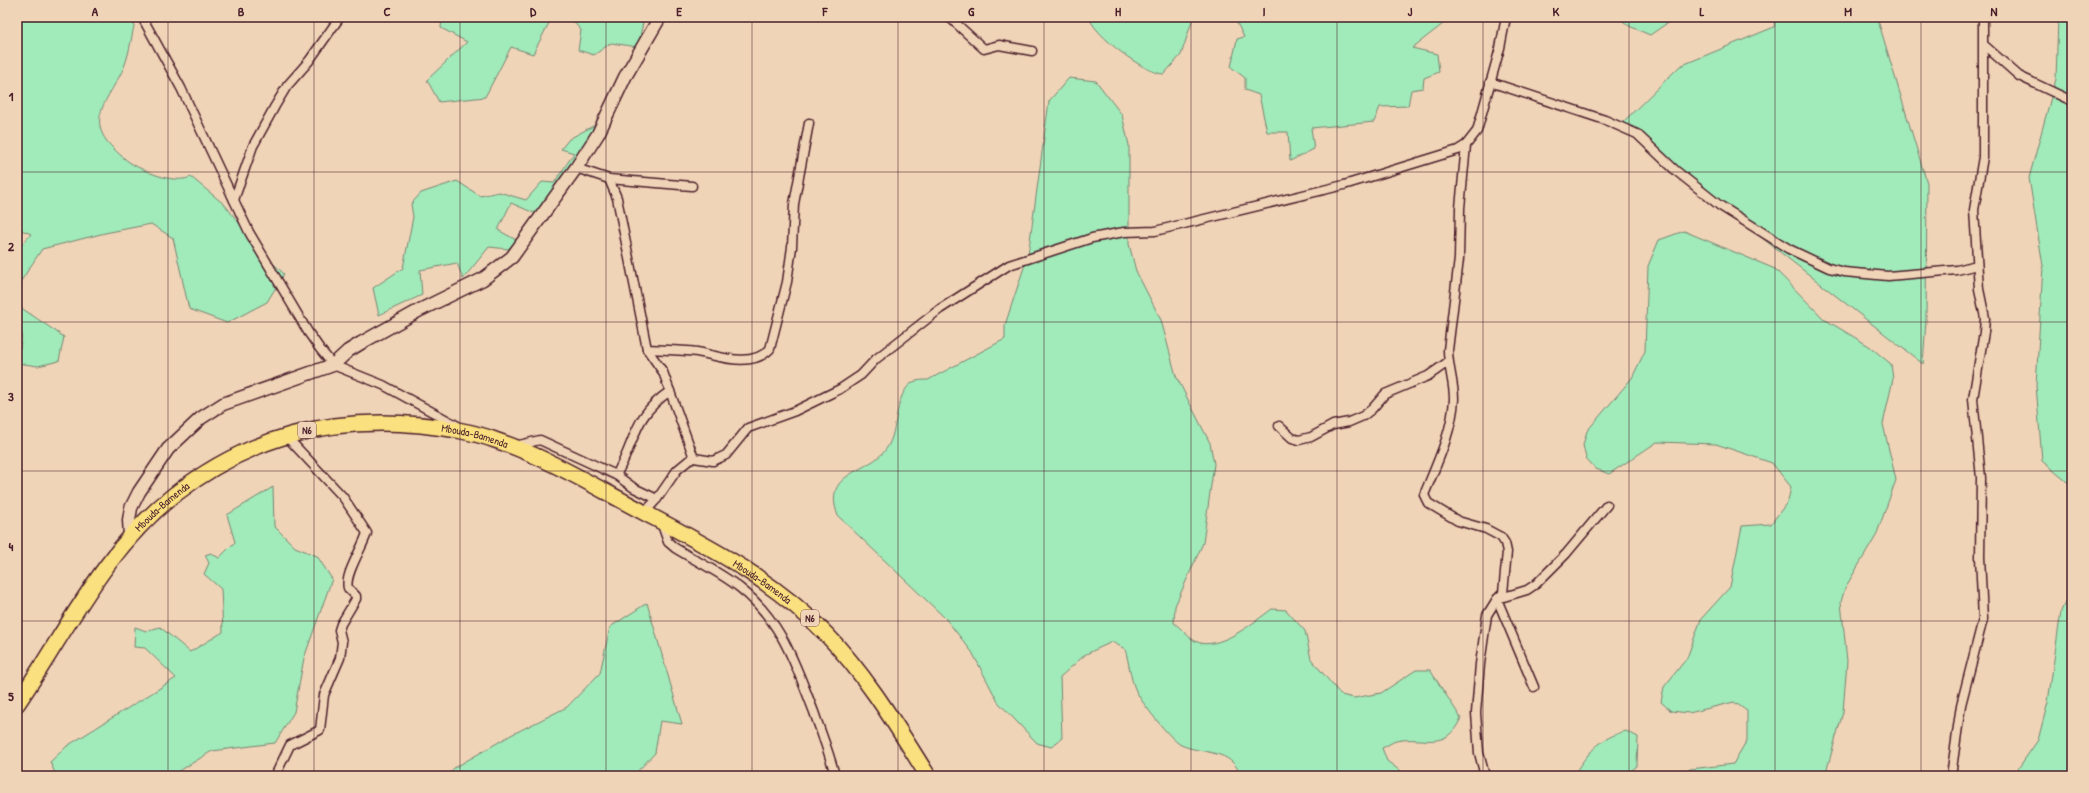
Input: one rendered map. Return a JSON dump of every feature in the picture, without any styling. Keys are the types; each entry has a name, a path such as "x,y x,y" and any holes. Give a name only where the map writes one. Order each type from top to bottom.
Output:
{"highway":[{"name":"Mbouda-Bamenda","path":"17,704 102,572 130,536 175,494 198,479 257,446 286,436 313,428 344,423 400,423 470,432 514,447 567,471 661,521 758,576 796,605 827,634 860,672 928,776"}],"street":[{"path":"142,17 178,83 234,200 273,275 308,332 333,365 383,385 470,432"},
{"path":"234,200 253,146 275,106 287,86 309,61 340,17"},
{"path":"130,536 129,520 131,508 139,492 168,449 183,433 223,404 333,365 348,351 361,343 420,310 466,289 500,268 521,247 598,134 624,77 660,17"},
{"path":"950,17 984,49 999,45 1032,51"},
{"path":"644,513 657,499 677,470 694,458 713,461 726,455 748,428 795,410 840,389 861,375 876,358 940,309 1009,265 1092,238 1124,232 1155,231 1344,185 1458,150 1466,145 1477,131 1506,17"},
{"path":"1951,776 1961,705 1983,619 1980,557 1981,478 1972,399 1984,332 1985,318 1977,265 1974,210 1983,157 1983,17"},
{"path":"1984,44 2019,76 2072,102"},
{"path":"1490,82 1605,120 1637,134 1675,170 1719,205 1788,250 1829,268 1844,272 1888,276 1957,270 1977,265"},
{"path":"647,349 697,352 722,359 743,360 766,353 770,349 787,282 792,248 794,204 809,123"},
{"path":"1466,145 1460,208 1459,259 1448,362 1454,398 1448,433 1443,451 1424,494 1424,499 1458,521 1486,529 1501,537 1505,543 1507,552 1503,593 1487,615 1480,664 1476,713 1479,753 1485,776"},
{"path":"576,168 609,179 692,186"},
{"path":"609,179 618,198 647,349 663,372 694,458"},
{"path":"1279,426 1292,438 1299,440 1311,437 1333,425 1349,422 1363,416 1372,409 1385,394 1428,376 1448,362"},
{"path":"616,476 624,461 633,433 641,418 658,399 670,391"},
{"path":"275,776 290,745 320,730 324,695 340,658 342,642 339,630 356,599 356,596 348,588 347,579 364,542 366,533 343,497 286,436"},
{"path":"514,447 540,440 616,476 657,499"},
{"path":"1498,599 1527,590 1536,584 1579,539 1607,505"},
{"path":"661,521 668,542 675,548 724,576 741,588 775,625 792,656 824,740 835,776"},
{"path":"1498,599 1534,687"}],"green space":[{"path":"17,17 136,17 124,67 102,108 100,127 104,137 113,148 134,165 148,172 166,178 185,179 191,177 225,205 259,249 284,274 267,302 227,323 189,309 173,238 151,224 105,233 42,249 17,287 17,250 31,234 19,229 17,230"},
{"path":"442,17 563,17 549,23 533,54 511,47 485,97 439,102 427,80 467,42 441,28"},
{"path":"569,17 644,17 638,47 611,43 594,55 578,50 581,30"},
{"path":"1089,17 1192,17 1192,21 1181,55 1164,74 1145,68 1121,52 1100,34"},
{"path":"1234,17 1452,17 1412,48 1437,54 1439,72 1424,78 1423,88 1411,90 1408,106 1380,107 1374,122 1311,128 1314,149 1290,161 1288,132 1267,132 1259,95 1245,90 1245,78 1231,67 1237,39 1244,37"},
{"path":"1618,17 1676,17 1650,35 1629,26"},
{"path":"1775,17 1877,17 1927,183 1926,320 1923,364 1619,126 1680,66 1774,27"},
{"path":"2058,17 2072,17 2072,486 2042,461 2036,385 2043,266 2029,178 2056,79"},
{"path":"1069,78 1096,81 1122,115 1129,145 1129,244 1136,271 1161,320 1176,376 1210,443 1214,464 1203,543 1175,606 1174,623 1195,641 1204,644 1214,643 1236,634 1272,609 1286,610 1305,631 1311,659 1341,695 1354,698 1381,693 1416,670 1430,670 1461,718 1455,729 1448,736 1441,739 1396,741 1382,748 1387,761 1407,776 1241,776 1231,761 1224,757 1181,745 1170,736 1150,712 1136,691 1132,681 1125,649 1112,642 1086,654 1060,677 1062,738 1051,747 1037,743 998,702 972,652 945,618 838,516 834,500 836,489 842,480 872,462 882,454 889,444 900,402 907,388 915,381 928,380 1005,339 1005,325 1028,255 1049,101"},
{"path":"593,126 602,128 541,216 511,203 498,230 518,241 508,249 489,247 463,279 457,263 420,270 422,295 379,315 373,288 403,268 413,217 411,204 421,193 457,181 480,196 499,192 526,200 542,182 554,183 574,153 561,149 569,139"},
{"path":"1684,231 1775,269 1824,319 1869,346 1891,364 1893,379 1883,424 1896,480 1876,536 1845,588 1841,602 1847,661 1843,712 1825,776 1678,776 1690,769 1733,764 1747,740 1747,711 1734,702 1689,713 1671,711 1661,702 1664,687 1687,658 1701,619 1730,587 1742,526 1771,524 1788,501 1791,487 1772,463 1716,444 1657,442 1609,474 1596,469 1586,458 1583,445 1587,431 1632,378 1645,351 1648,266 1659,240"},
{"path":"17,305 64,337 59,361 38,366 17,363 17,348 20,349 22,334 17,327"},
{"path":"273,487 274,526 295,547 317,556 332,579 304,658 294,712 275,743 212,751 171,776 52,776 55,773 50,762 67,746 176,678 145,648 134,647 135,627 146,631 160,627 190,652 223,632 221,589 204,574 209,563 205,555 211,553 219,558 235,542 227,515"},
{"path":"2072,588 2072,776 2013,776 2038,740 2048,702 2061,611"},
{"path":"647,603 682,724 660,721 655,753 633,776 447,776 454,768 511,735 567,707 600,673 610,627"},
{"path":"1626,731 1638,737 1637,766 1625,776 1573,776 1583,761 1595,748 1608,738"}]}
